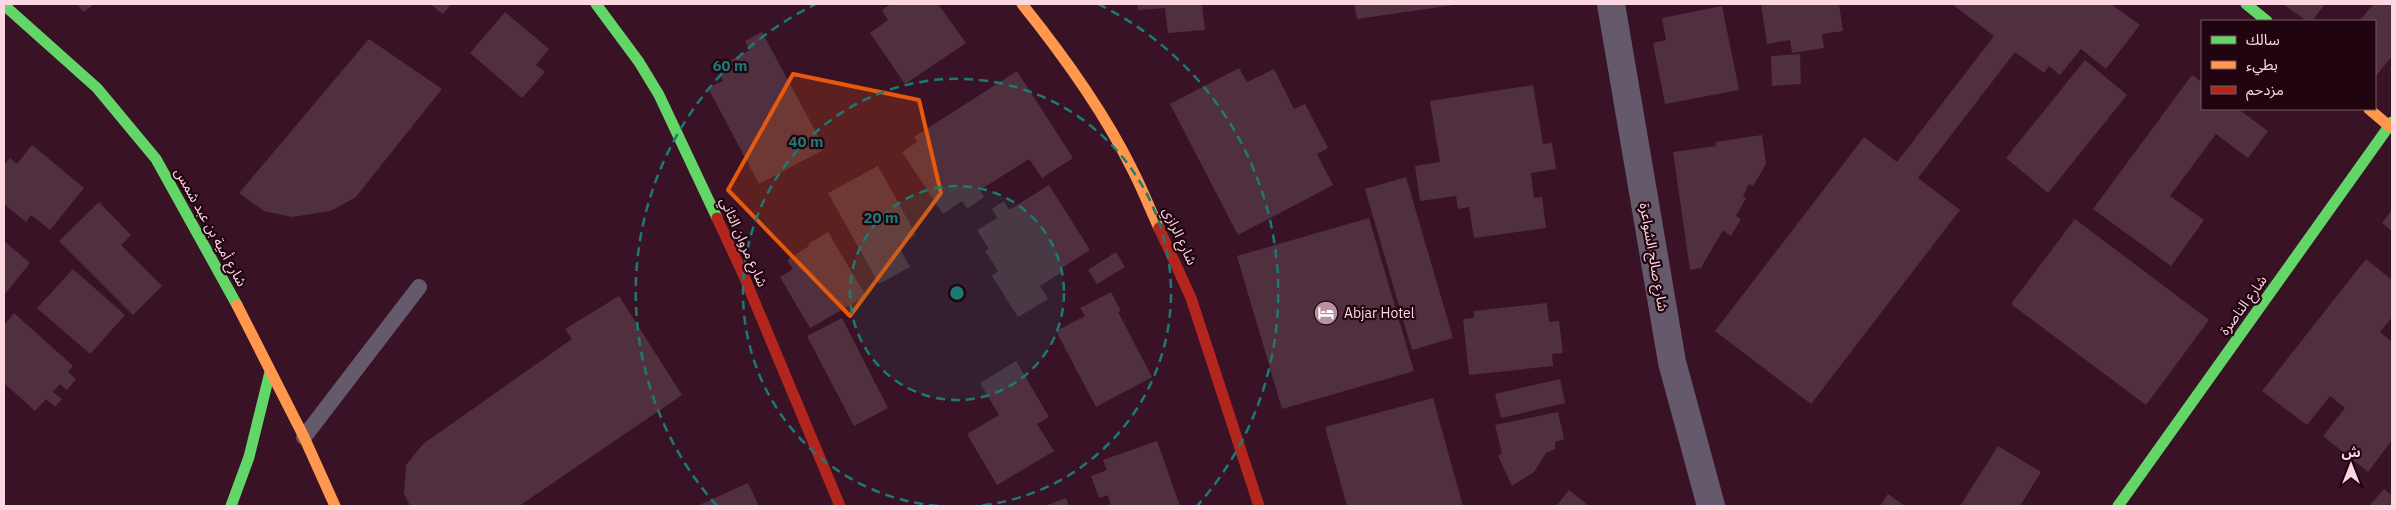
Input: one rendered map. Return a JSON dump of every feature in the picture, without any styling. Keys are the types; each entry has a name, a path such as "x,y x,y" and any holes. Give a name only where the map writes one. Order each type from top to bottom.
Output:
{"street":[{"name":"شارع أمية بن عبد شمس","path":"4,4 97,88 156,159 222,275 304,437 335,506"},
{"name":"شارع مروان الثاني","path":"596,4 639,62 659,95 743,274 840,506"},
{"name":"شارع الرازي","path":"1022,4 1050,39 1089,96 1132,168 1191,298 1259,506"},
{"name":"شارع صالح الشواعرة","path":"1611,4 1672,362 1711,506"},
{"path":"2246,4 2266,20"},
{"path":"2371,110 2391,124"},
{"name":"شارع الناصرة","path":"2118,506 2391,124"},
{"path":"230,506 244,478 257,438 270,372"}],"lane":[{"path":"304,437 419,287"}],"highlighted area":[{"path":"793,74 919,100 941,193 850,316 728,190"}],"building":[{"path":"77,4 95,4 83,12"},
{"path":"430,4 451,4 443,14"},
{"path":"891,4 938,4 966,43 905,84 870,33 888,20 882,10"},
{"path":"1137,4 1202,4 1205,30 1168,33 1165,8 1138,10"},
{"path":"1354,4 1454,4 1454,5 1357,19"},
{"path":"1761,4 1839,4 1843,31 1822,34 1824,48 1792,53 1790,40 1767,44"},
{"path":"1952,4 2111,4 2140,25 2106,69 2081,49 2060,75 2049,66 2044,73 2015,52 1918,178 1960,210 1811,404 1715,331 1864,137 1897,162 1994,36"},
{"path":"2283,4 2325,4 2313,20 2306,20"},
{"path":"2374,4 2392,4 2392,56 2376,76 2376,20 2360,20"},
{"path":"1722,6 1739,90 1665,104 1653,43 1666,40 1662,18"},
{"path":"505,12 549,49 536,65 545,72 522,98 470,53"},
{"path":"762,32 825,149 759,184 708,88 723,81 720,74 735,66 731,60 750,50 745,41"},
{"path":"369,39 442,89 355,198 330,211 292,217 264,211 239,193"},
{"path":"1800,54 1801,84 1772,86 1771,56"},
{"path":"2085,60 2127,95 2048,193 2006,158"},
{"path":"1239,68 1247,82 1274,69 1294,109 1305,104 1328,148 1317,154 1333,185 1238,235 1170,104"},
{"path":"1017,71 1073,158 1042,178 1029,159 980,190 984,197 967,209 962,201 943,214 902,152 917,142 914,137"},
{"path":"2192,75 2201,81 2201,110 2239,110 2268,131 2248,158 2216,134 2170,196 2204,220 2171,266 2093,209"},
{"path":"1533,85 1543,144 1552,143 1556,169 1531,173 1534,198 1542,197 1546,228 1474,238 1469,207 1458,209 1456,196 1420,201 1415,166 1440,162 1430,101"},
{"path":"1762,135 1766,164 1753,186 1749,184 1743,196 1746,198 1736,216 1741,219 1731,236 1723,230 1701,268 1690,270 1673,152 1716,146 1715,142"},
{"path":"32,145 84,188 50,230 31,215 26,222 4,204 4,165 10,158 17,164"},
{"path":"878,166 916,235 898,245 910,267 879,284 828,193"},
{"path":"1406,177 1453,338 1412,350 1365,189"},
{"path":"1049,185 1090,250 1060,269 1062,272 1040,286 1048,299 1018,317 992,276 998,271 985,251 989,249 977,230 997,218 992,209 1004,201 1009,210"},
{"path":"99,202 131,235 121,245 162,286 133,315 59,241"},
{"path":"2392,210 2392,231 2382,223"},
{"name":"Abjar Hotel","path":"1369,218 1414,371 1282,409 1237,256"},
{"path":"2075,219 2209,320 2146,405 2011,304"},
{"path":"828,232 866,296 810,328 780,277 793,269 787,260"},
{"path":"4,241 30,263 4,295"},
{"path":"1116,252 1125,267 1097,284 1088,270"},
{"path":"2366,259 2392,280 2392,317 2380,332 2392,342 2392,440 2368,472 2323,436 2345,408 2330,396 2307,425 2262,391"},
{"path":"73,269 125,315 90,354 37,308"},
{"path":"1111,292 1121,311 1118,312 1152,377 1096,407 1056,331 1085,316 1080,308"},
{"path":"619,296 682,395 519,506 410,506 404,493 406,465 423,444 572,339 565,329"},
{"path":"1547,303 1549,322 1559,321 1563,353 1552,354 1553,366 1469,375 1463,319 1474,318 1474,311"},
{"path":"14,313 73,366 68,372 76,379 67,390 60,384 53,392 62,399 55,407 46,399 35,411 4,383 4,325"},
{"path":"842,318 888,408 854,426 807,336"},
{"path":"1016,361 1049,417 1037,424 1054,451 997,485 967,434 999,415 980,383"},
{"path":"1560,379 1565,403 1501,418 1495,394"},
{"path":"1433,398 1463,506 1347,506 1325,427"},
{"path":"1558,412 1564,439 1555,442 1555,449 1546,453 1534,472 1512,486 1498,456 1502,453 1495,425"},
{"path":"1157,441 1180,506 1111,506 1108,495 1099,498 1091,476 1107,470 1103,460"},
{"path":"1998,446 2041,472 2020,506 1960,506"},
{"path":"748,483 759,506 697,506"},
{"path":"2384,489 2392,496 2392,506 2369,506"},
{"path":"1569,490 1589,506 1556,506"},
{"path":"1888,494 1905,506 1880,506"},
{"path":"1066,498 1069,506 1045,506"}],"traffic: fast":[{"path":"596,4 639,62 659,95 717,218"},
{"path":"2246,4 2266,20"},
{"path":"4,5 97,88 156,159 237,305"},
{"path":"2118,506 2392,122"},
{"path":"231,506 249,457 270,372"}],"traffic: slow":[{"path":"1022,4 1067,63 1108,125 1136,176 1159,228"},
{"path":"2370,110 2389,126"},
{"path":"237,305 304,437 335,506"}],"traffic: jam":[{"path":"717,218 743,274 840,506"},
{"path":"1159,228 1191,298 1259,506"}],"place":[{"name":"Abjar Hotel","path":"1326,313"}]}
